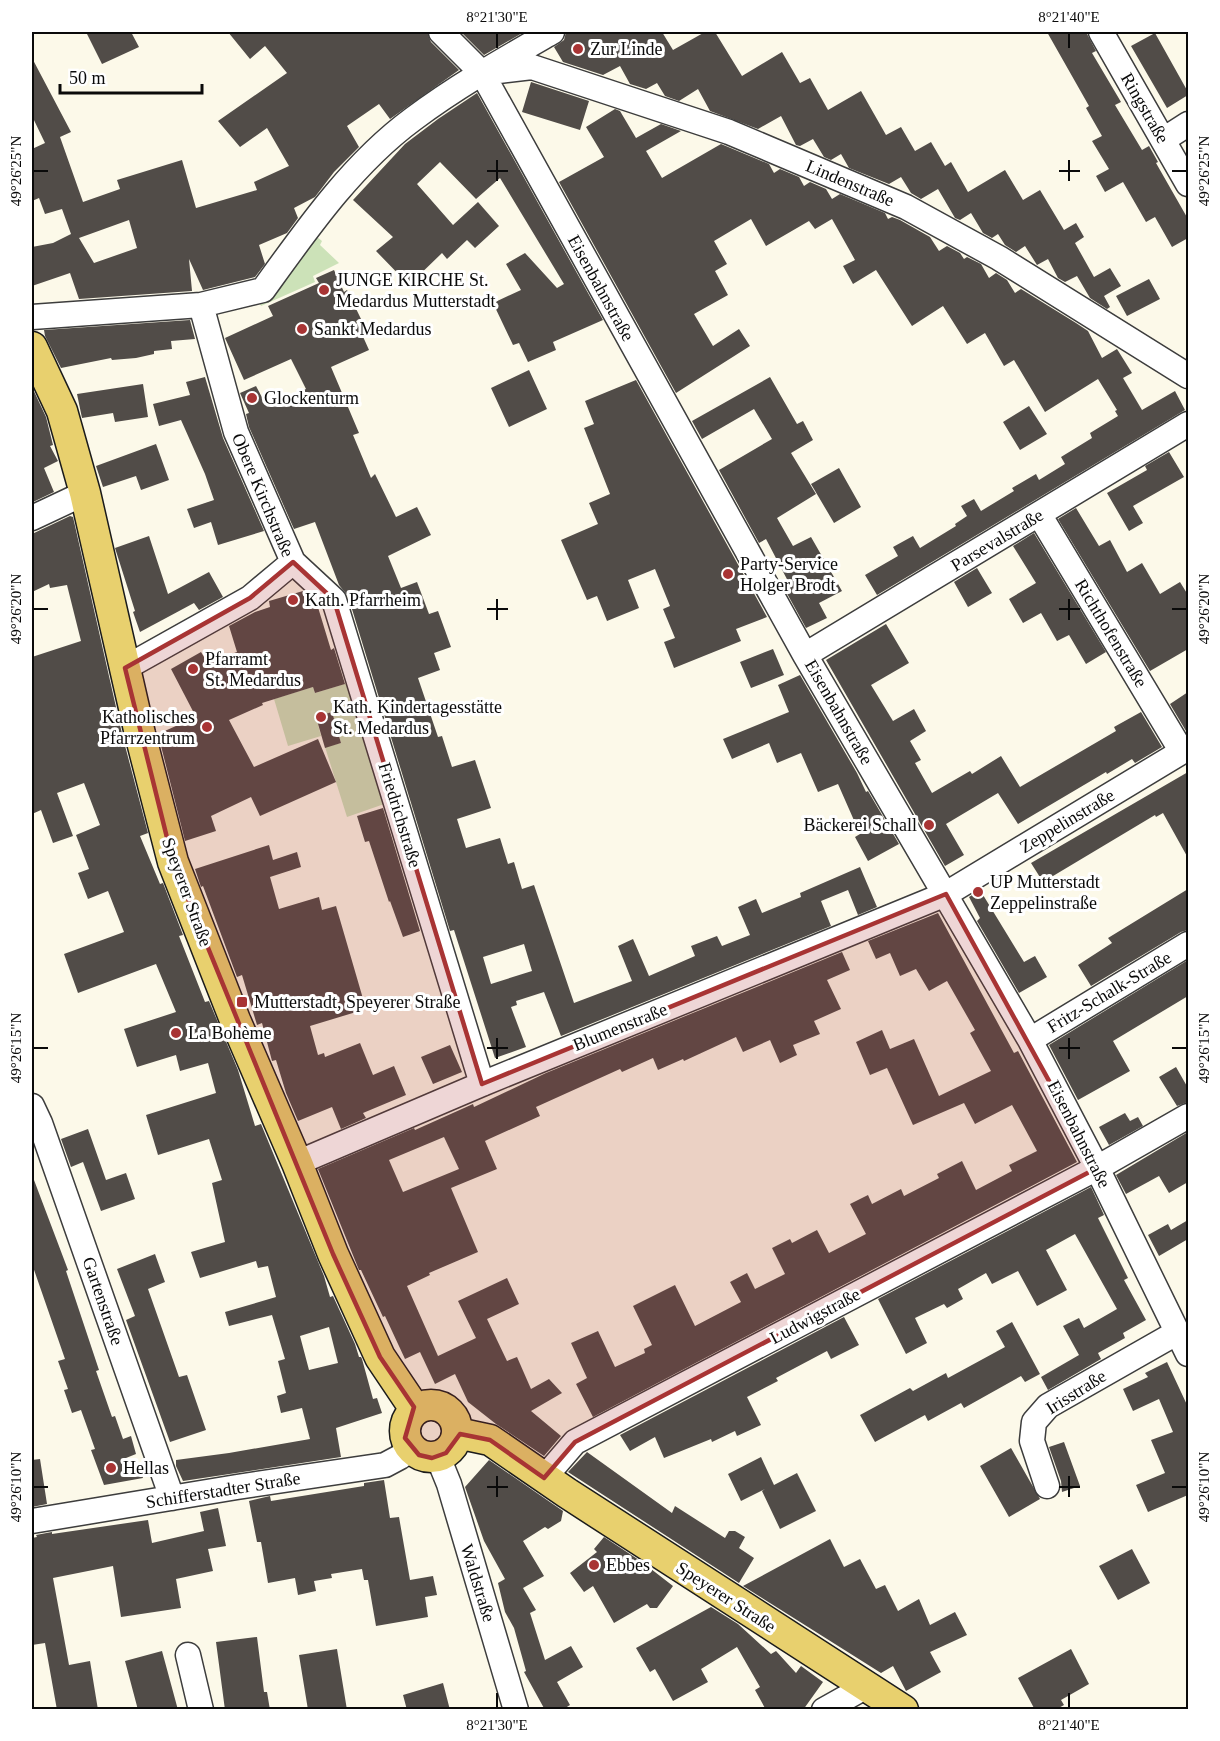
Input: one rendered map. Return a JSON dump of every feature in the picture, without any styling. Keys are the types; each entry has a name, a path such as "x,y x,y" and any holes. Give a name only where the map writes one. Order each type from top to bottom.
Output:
{"main road":[{"name":"Speyerer Straße","path":"32,347 62,411 85,493 173,862 235,1020 297,1163 333,1254 380,1357 415,1409"},
{"path":"431,1404 440,1406 453,1417 457,1433 452,1448 438,1456 425,1457 410,1448 404,1430 409,1415 415,1409 431,1404"},
{"name":"Speyerer Straße","path":"457,1433 490,1440 544,1478 903,1710"}],"street":[{"name":"Eisenbahnstraße","path":"441,32 482,73 806,655 1030,1040 1184,1341"},
{"path":"32,317 201,305 263,290 312,222 343,186 412,120 482,73 552,32"},
{"name":"Ringstraße","path":"1101,32 1188,184"},
{"name":"Lindenstraße","path":"482,73 532,66 729,132 906,207 999,258 1188,376"},
{"path":"1163,140 1188,124"},
{"name":"Obere Kirchstraße","path":"125,668 250,598 293,562 236,432 201,305"},
{"name":"Parsevalstraße","path":"806,655 1188,424"},
{"path":"32,518 85,493"},
{"name":"Richthofenstraße","path":"1040,514 1185,750"},
{"name":"Friedrichstraße","path":"293,562 334,600 482,1083"},
{"name":"Zeppelinstraße","path":"946,894 1185,750"},
{"name":"Blumenstraße","path":"297,1163 482,1083 946,894"},
{"name":"Fritz-Schalk-Straße","path":"1030,1040 1188,944"},
{"name":"Gartenstraße","path":"32,1106 40,1123 172,1498"},
{"name":"Ludwigstraße","path":"544,1478 575,1442 1097,1168 1188,1116"},
{"name":"Irisstraße","path":"1047,1486 1032,1441 1034,1422 1048,1406 1184,1341"},
{"name":"Schifferstadter Straße","path":"32,1521 385,1465 400,1457 410,1448"},
{"name":"Waldstraße","path":"438,1456 449,1484 516,1710"},
{"path":"188,1655 201,1710"},
{"path":"824,1710 865,1687"}],"highlighted area":[{"path":"293,562 334,600 482,1084 946,894 1097,1168 575,1442 544,1478 490,1440 460,1434 446,1453 432,1458 419,1455 405,1438 414,1407 380,1357 333,1254 173,862 125,668 250,598"}],"green space":[{"path":"317,237 322,241 320,245 339,263 313,276 315,282 261,306 258,300 278,289"},
{"path":"351,682 390,802 347,817 325,747 341,743 332,713 316,717 321,736 288,746 274,699 313,687 315,693"}],"building":[{"path":"86,32 131,32 139,47 102,64"},
{"path":"228,32 427,32 431,42 459,70 390,119 379,104 347,126 359,147 334,172 315,197 294,208 298,218 287,233 259,245 265,264 255,277 203,290 189,259 192,291 79,299 70,273 32,286 32,247 53,243 71,234 62,209 45,214 39,198 32,201 32,149 45,143 32,116 32,58 71,132 60,137 83,202 120,189 117,180 182,160 196,208 257,190 254,182 289,166 267,128 240,147 218,121 287,73 265,46 250,59","holes":["129,220 137,248 94,263 79,238"]},
{"path":"461,32 524,32 484,55"},
{"path":"566,32 662,32 673,50 705,32 715,32 742,76 782,52 800,83 810,78 828,110 861,91 886,135 901,127 915,151 931,142 945,166 951,162 968,192 1005,170 1023,200 1040,190 1064,230 1076,223 1084,237 1075,243 1094,277 1110,268 1121,286 1104,296 1110,307 1107,309 1090,298 1077,276 1065,282 1058,278 1048,259 1037,265 1025,246 1016,252 1005,245 998,234 992,238 983,233 971,213 960,220 955,218 938,189 921,199 911,193 901,177 889,184 849,168 841,154 831,160 824,157 813,139 800,146 796,145 781,116 758,129 710,111 698,89 679,101 665,96 657,83 646,89 630,84 620,66 603,75 563,62 554,47 564,40"},
{"path":"1047,32 1086,32 1096,51 1092,53 1121,102 1115,105 1142,150 1149,146 1158,162 1156,163 1188,219 1188,238 1172,247 1155,217 1146,222 1123,182 1105,192 1096,176 1109,169 1092,141 1102,136 1086,108 1089,106"},
{"path":"1155,33 1188,92 1188,95 1167,108 1131,46"},
{"path":"531,82 589,101 580,130 522,112"},
{"path":"477,93 603,320 553,342 556,350 528,362 519,343 513,345 493,303 521,290 506,264 525,253 557,288 564,284 500,178 476,199 440,162 417,184 453,225 478,202 499,226 475,248 467,240 447,259 442,253 409,285 376,251 393,237 353,200 405,144"},
{"path":"615,109 620,111 636,138 661,124 681,131 646,151 662,178 721,144 769,164 774,173 780,169 799,177 804,186 810,182 826,189 832,199 840,194 885,213 888,219 892,217 900,220 930,237 939,251 947,246 960,253 964,259 967,257 981,264 989,278 996,273 1007,280 1015,293 1021,289 1088,331 1102,358 1117,349 1132,373 1123,378 1142,410 1175,391 1185,410 877,595 865,575 898,556 893,547 913,536 920,548 956,526 955,524 967,516 961,506 974,499 981,511 1014,491 1012,488 1036,474 1039,480 1065,464 1061,457 1092,438 1090,433 1118,416 1115,411 1117,410 1098,379 1045,412 1014,360 1004,366 985,333 967,344 943,306 912,326 876,270 853,284 843,266 855,260 832,219 815,229 809,221 766,246 751,219 714,241 727,264 715,271 728,295 694,314 713,346 739,329 750,346 676,393 559,182 604,157 586,127"},
{"path":"334,270 344,292 347,290 361,319 356,321 369,350 331,367 359,433 353,435 371,478 375,474 396,517 417,507 431,535 388,556 401,588 417,582 429,614 438,611 451,647 434,653 440,670 418,678 438,737 442,736 452,767 475,760 491,808 457,819 466,848 500,838 508,864 514,862 522,889 534,885 574,1003 632,981 618,946 633,939 649,976 695,956 691,946 717,936 722,946 750,935 738,907 756,899 762,913 801,897 800,893 860,867 877,907 858,915 848,890 821,901 831,926 561,1036 544,992 516,1001 517,1005 511,1007 526,1047 495,1058 454,930 450,931 348,596 339,585 315,522 294,529 249,427 246,414 249,413 240,393 256,386 266,405 306,389 291,359 244,380 225,338 273,316 268,306 319,283 316,278","holes":["524,944 532,971 491,984 483,957"]},
{"path":"1149,279 1160,299 1127,316 1116,296"},
{"path":"190,320 195,339 171,341 172,349 154,351 154,354 136,358 112,360 111,358 61,368 44,330"},
{"path":"529,370 547,409 509,427 491,388"},
{"path":"205,377 223,438 264,531 218,545 211,522 194,528 187,509 214,500 181,420 159,426 153,404 190,395 186,382"},
{"path":"770,377 797,424 803,421 813,440 791,453 816,494 777,518 793,546 811,537 842,591 819,603 827,618 806,628 784,588 790,585 766,539 759,543 719,470 772,439 754,409 702,439 692,421"},
{"path":"636,380 767,617 736,629 741,641 674,668 664,642 675,638 663,609 670,606 655,569 628,580 639,608 607,621 597,596 587,600 561,540 598,524 589,503 610,494 584,428 594,424 585,401"},
{"path":"143,384 148,417 115,422 113,413 82,418 77,394"},
{"path":"32,387 46,417 53,445 50,446 58,461 44,468 54,492 33,502"},
{"path":"1029,406 1047,434 1020,450 1003,422"},
{"path":"156,444 169,480 141,490 136,476 103,487 96,466"},
{"path":"1169,452 1184,477 1133,506 1143,523 1129,531 1107,493 1147,470 1145,466"},
{"path":"839,468 861,507 834,523 811,484"},
{"path":"1076,508 1099,546 1110,540 1127,572 1142,563 1160,594 1180,582 1188,595 1188,649 1150,671 1058,519"},
{"path":"70,516 73,517 123,738 148,833 140,836 160,884 163,883 183,935 179,936 205,1002 209,1001 238,1070 255,1126 261,1124 324,1276 330,1297 333,1296 359,1357 362,1359 373,1399 377,1398 382,1413 336,1428 341,1457 183,1481 176,1466 176,1460 310,1439 302,1408 281,1413 277,1396 286,1393 278,1361 285,1359 272,1315 229,1326 225,1312 276,1297 268,1266 258,1268 256,1261 200,1278 191,1252 225,1242 212,1183 222,1180 209,1139 158,1155 146,1115 216,1093 208,1063 180,1071 176,1055 137,1067 124,1029 176,1012 156,964 78,993 64,954 124,932 108,891 88,899 78,873 89,869 76,835 100,825 84,783 57,793 73,836 53,843 41,810 32,814 32,657 81,641 67,585 50,588 49,584 32,592 32,534","holes":["329,1327 338,1363 309,1370 300,1336"]},
{"path":"1034,533 1106,652 1086,664 1069,635 1057,641 1041,613 1023,623 1009,599 1036,583 1013,546"},
{"path":"149,536 168,594 209,572 223,597 199,610 194,603 140,632 115,548"},
{"path":"977,568 992,593 968,607 954,582"},
{"path":"303,591 317,604 331,650 334,648 345,684 315,693 313,687 262,703 263,705 229,720 254,767 318,739 336,782 260,816 251,797 211,816 216,831 185,841 158,734 196,717 171,669 201,652 207,662 237,652 229,626 270,607 269,601"},
{"path":"886,624 909,663 871,685 893,721 914,709 926,731 910,741 921,760 915,763 932,793 970,771 972,774 1001,756 1020,787 1116,731 1114,727 1141,712 1162,747 1135,763 1132,759 1107,774 1106,772 1018,824 998,793 946,824 964,855 945,866 826,660"},
{"path":"773,649 784,675 751,688 740,662"},
{"path":"800,675 866,792 868,791 899,844 868,861 855,837 860,834 838,784 818,792 801,753 777,763 769,743 732,759 723,739 789,712 778,685"},
{"path":"1188,692 1188,730 1186,731 1170,704"},
{"path":"332,712 341,743 325,748 316,717"},
{"path":"1188,772 1188,858 1163,813 1156,817 1155,815 1043,882 1031,863"},
{"path":"383,808 420,931 403,937 369,841 365,842 357,816"},
{"path":"269,845 273,860 297,852 301,867 270,877 279,909 319,897 322,910 336,906 366,1009 310,1026 318,1055 324,1053 325,1057 360,1043 373,1075 394,1066 406,1095 363,1113 366,1118 341,1129 332,1107 298,1121 276,1060 272,1061 262,1023 257,1025 242,975 237,977 195,869"},
{"path":"1188,889 1188,930 1091,986 1078,965 1112,943 1108,938"},
{"path":"980,890 1024,962 1035,956 1047,977 1019,993 977,921 980,918 969,897"},
{"path":"938,913 1014,1053 1018,1051 1077,1162 593,1417 576,1384 587,1378 571,1343 598,1331 615,1367 645,1353 644,1349 652,1345 633,1306 675,1285 695,1326 741,1302 730,1282 747,1273 755,1289 785,1274 772,1248 790,1239 792,1243 817,1230 829,1253 866,1234 850,1204 868,1195 872,1204 901,1189 904,1196 939,1178 937,1174 962,1161 976,1190 1012,1171 1009,1165 1037,1151 1012,1105 975,1124 964,1103 913,1125 887,1068 870,1075 856,1042 882,1030 890,1049 914,1039 939,1096 991,1071 970,1033 975,1030 947,981 929,991 916,969 900,976 890,953 876,959 868,941"},
{"path":"842,952 850,970 827,980 841,1009 814,1021 820,1034 793,1045 797,1055 780,1063 770,1040 743,1052 736,1037 684,1061 683,1059 658,1070 653,1058 622,1072 620,1069 536,1107 540,1116 485,1141 497,1169 451,1188 478,1252 429,1273 430,1275 407,1286 438,1356 476,1338 458,1301 507,1278 519,1304 487,1319 507,1361 517,1357 531,1389 549,1379 562,1393 531,1411 561,1436 544,1456 468,1402 455,1374 435,1384 420,1352 405,1359 385,1316 383,1317 359,1270 318,1169 473,1104 474,1107 546,1073","holes":["444,1137 459,1169 403,1192 389,1160"]},
{"path":"1188,960 1188,996 1113,1041 1130,1071 1078,1100 1049,1045"},
{"path":"450,1045 462,1072 433,1084 421,1057"},
{"path":"1176,1067 1188,1088 1188,1102 1177,1106 1159,1077"},
{"path":"1125,1113 1130,1121 1138,1117 1143,1126 1109,1145 1099,1127"},
{"path":"88,1129 106,1180 126,1173 135,1199 101,1211 83,1162 71,1167 61,1139"},
{"path":"1188,1132 1188,1182 1169,1193 1159,1176 1126,1194 1116,1175"},
{"path":"32,1180 34,1180 68,1270 66,1271 112,1417 115,1416 123,1439 131,1436 136,1454 121,1460 123,1467 139,1465 143,1478 104,1485 91,1450 95,1449 81,1410 72,1413 64,1390 68,1389 58,1361 65,1359 32,1264"},
{"path":"1091,1187 1104,1215 1098,1218 1128,1278 1124,1280 1146,1320 1123,1333 1125,1338 1098,1353 1101,1359 1048,1390 1041,1377 1079,1355 1063,1326 1079,1318 1084,1328 1117,1309 1075,1234 1046,1250 1067,1290 1037,1306 1018,1271 992,1284 986,1273 958,1289 963,1299 947,1308 944,1304 915,1318 927,1343 906,1354 878,1299"},
{"path":"1188,1220 1188,1239 1159,1256 1148,1235 1168,1224 1171,1230"},
{"path":"155,1254 165,1282 148,1289 179,1377 187,1375 206,1430 170,1442 126,1320 135,1316 117,1269"},
{"path":"844,1317 859,1345 831,1359 827,1351 776,1378 778,1381 747,1397 761,1425 737,1436 735,1431 712,1442 711,1439 664,1458 655,1437 630,1451 620,1435"},
{"path":"1012,1322 1040,1374 1025,1382 1021,1376 964,1408 961,1403 928,1421 925,1415 875,1442 860,1415 910,1388 913,1391 946,1373 948,1378 1005,1347 996,1331"},
{"path":"1167,1362 1188,1407 1188,1495 1148,1512 1136,1485 1165,1473 1151,1440 1173,1432 1159,1399 1133,1411 1123,1389 1148,1377 1145,1373"},
{"path":"1064,1442 1080,1486 1062,1492 1061,1481 1049,1447"},
{"path":"1011,1448 1040,1499 1009,1517 980,1466"},
{"path":"587,1452 672,1513 675,1506 725,1538 729,1531 735,1531 745,1537 739,1548 754,1558 739,1583 568,1472"},
{"path":"761,1457 774,1485 797,1473 816,1511 780,1529 762,1491 765,1489 741,1501 728,1474"},
{"path":"40,1459 47,1504 32,1507 32,1460"},
{"path":"489,1460 563,1511 561,1521 548,1529 545,1527 523,1541 544,1576 523,1588 536,1610 530,1613 545,1660 571,1646 583,1667 557,1682 570,1705 562,1710 545,1710 524,1672 526,1671 514,1628 505,1612 498,1583 505,1579 484,1541 465,1487"},
{"path":"384,1480 390,1518 399,1517 410,1580 433,1576 437,1595 425,1597 428,1617 376,1626 368,1580 364,1580 362,1569 331,1574 332,1578 314,1581 316,1591 298,1595 295,1578 268,1583 261,1542 257,1542 249,1501 270,1496 271,1501 364,1486 364,1483"},
{"path":"218,1508 226,1546 208,1549 213,1571 176,1579 181,1608 121,1617 113,1566 53,1578 69,1665 90,1661 98,1710 57,1710 45,1643 32,1645 32,1538 52,1532 52,1534 148,1520 152,1543 204,1531 200,1512"},
{"path":"604,1537 673,1586 657,1608 650,1608 647,1604 614,1623 593,1586 584,1592 570,1573 597,1552 594,1549"},
{"path":"830,1539 844,1567 860,1559 876,1589 885,1585 898,1611 919,1599 930,1625 955,1612 967,1635 930,1652 941,1672 906,1691 893,1666 881,1673 743,1586"},
{"path":"1132,1549 1150,1583 1118,1600 1099,1566"},
{"path":"711,1607 738,1624 771,1654 776,1651 796,1673 801,1666 823,1682 803,1710 766,1710 755,1690 760,1687 737,1647 701,1669 708,1682 673,1701 655,1669 650,1672 636,1648"},
{"path":"257,1637 264,1692 267,1692 270,1710 225,1710 216,1642"},
{"path":"337,1649 347,1710 308,1710 299,1655"},
{"path":"1071,1649 1089,1684 1061,1700 1064,1705 1055,1710 1035,1710 1018,1678"},
{"path":"162,1651 178,1710 138,1710 125,1661"},
{"path":"443,1683 450,1710 407,1710 403,1695"}],"place":[{"name":"Zur Linde","path":"578,49"},
{"name":"JUNGE KIRCHE St. Medardus Mutterstadt","path":"324,290"},
{"name":"Sankt Medardus","path":"302,329"},
{"name":"Glockenturm","path":"252,398"},
{"name":"Party-Service Holger Brodt","path":"728,574"},
{"name":"Kath. Pfarrheim","path":"293,600"},
{"name":"Pfarramt St. Medardus","path":"193,669"},
{"name":"Kath. Kindertagesstätte St. Medardus","path":"321,717"},
{"name":"Katholisches Pfarrzentrum","path":"207,727"},
{"name":"Bäckerei Schall","path":"929,825"},
{"name":"UP Mutterstadt Zeppelinstraße","path":"978,892"},
{"name":"Mutterstadt, Speyerer Straße","path":"242,1002"},
{"name":"La Bohème","path":"176,1033"},
{"name":"Hellas","path":"111,1468"},
{"name":"Ebbes","path":"594,1565"}]}
